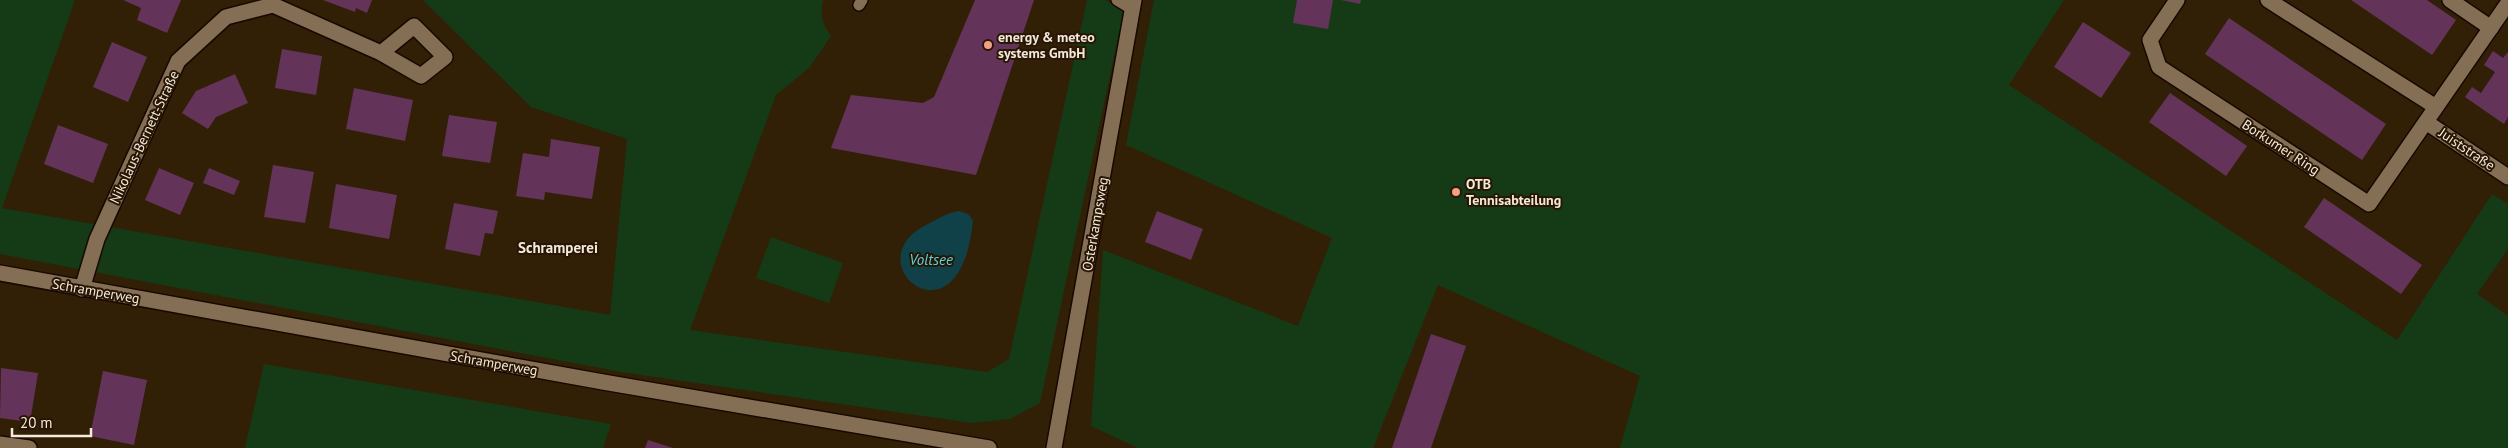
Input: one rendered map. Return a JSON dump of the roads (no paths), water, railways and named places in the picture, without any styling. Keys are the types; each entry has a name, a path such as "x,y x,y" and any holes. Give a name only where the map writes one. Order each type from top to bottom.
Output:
{"street":[{"name":"Borkumer Ring","path":"2177,0 2150,40 2159,67 2369,204 2508,3"},
{"path":"2268,0 2436,107"},
{"path":"2450,0 2491,28"},
{"name":"Nikolaus-Bernett-Straße","path":"82,289 97,239 178,60 226,17 273,5 381,53"},
{"name":"Osterkampsweg","path":"1054,448 1133,5"},
{"name":"Juiststraße","path":"2426,122 2508,177"},
{"name":"Schramperweg","path":"0,273 989,448"},
{"path":"0,444 29,448"}],"lane":[{"path":"1117,0 1133,5"}],"water":[{"name":"Voltsee","path":"959,211 968,214 973,220 965,260 950,282 934,290 918,287 906,276 900,260 906,242 924,226 945,215"}],"place":[{"name":"energy & meteo systems GmbH","path":"988,45"},
{"name":"OTB Tennisabteilung","path":"1456,192"}],"district":[{"name":"Schramperei","path":"558,247"}]}
